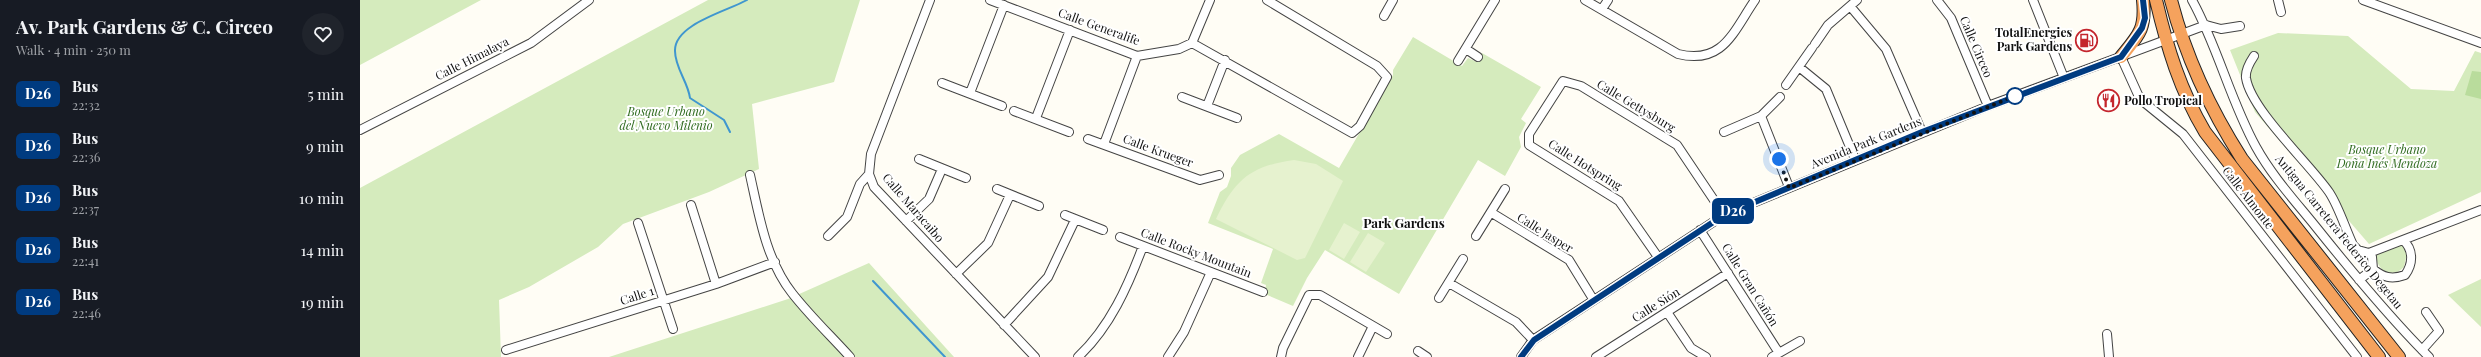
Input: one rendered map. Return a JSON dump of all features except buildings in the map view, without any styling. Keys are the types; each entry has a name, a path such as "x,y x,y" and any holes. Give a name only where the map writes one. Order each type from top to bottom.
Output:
{"highway":[{"path":"2121,57 2142,28 2145,18 2143,0"},
{"path":"2156,0 2166,41 2184,93 2205,132 2379,357"},
{"path":"2171,1 2180,36 2211,108 2242,159 2399,357"}],"street":[{"name":"Calle Himalaya","path":"360,130 531,43 589,0"},
{"name":"Calle Maracaibo","path":"930,0 871,154 869,174 874,187 1035,357"},
{"name":"Calle Generalife","path":"990,0 1137,56 1178,49 1192,42"},
{"path":"1210,0 1192,42 1352,133 1360,126 1387,77 1378,66 1267,0"},
{"path":"1384,16 1393,0"},
{"path":"1458,61 1495,0"},
{"path":"1585,0 1678,54 1695,58 1710,55 1725,44 1755,0"},
{"path":"1602,9 1608,0"},
{"path":"1786,85 1828,25 1857,0"},
{"name":"Calle Circeo","path":"1937,0 1951,18 1988,106"},
{"path":"2033,0 2064,78"},
{"name":"Antigua Carretera Federico Degetau","path":"2192,0 2206,25 2238,110 2257,148 2282,184 2359,280 2429,357"},
{"path":"2278,0 2281,12"},
{"path":"2363,0 2481,43"},
{"path":"970,93 1004,5"},
{"path":"1850,6 1886,49 1922,132"},
{"path":"2206,25 2221,30 2240,26"},
{"name":"Avenida Park Gardens","path":"1521,357 1534,340 1593,299 1724,215 1922,132 2206,25"},
{"path":"1036,118 1070,30"},
{"path":"1466,49 1478,57"},
{"path":"1104,144 1137,56"},
{"path":"2254,56 2248,63 2246,77 2253,95 2267,116 2329,192 2353,245 2358,250 2369,253 2481,210"},
{"name":"Calle Almonte","path":"2121,57 2140,99 2182,134 2357,357"},
{"path":"1207,106 1225,60"},
{"path":"1799,67 1826,89 1855,160"},
{"name":"Calle Gettysburg","path":"1529,134 1563,81 1581,86 1678,145 1724,215"},
{"path":"942,83 1002,106"},
{"path":"1182,97 1237,118"},
{"path":"1724,132 1760,116 1780,97"},
{"path":"1014,111 1070,132"},
{"path":"1760,116 1789,188"},
{"name":"Calle Hotspring","path":"1529,134 1529,145 1619,201 1658,258"},
{"name":"Calle Krueger","path":"1088,139 1200,180 1220,176"},
{"path":"919,159 966,178"},
{"path":"906,221 928,199 942,169"},
{"path":"828,236 847,218 860,184 869,174"},
{"path":"750,175 761,228 775,262 791,292 850,357"},
{"path":"997,189 1040,206"},
{"path":"1476,236 1492,213 1505,189"},
{"path":"956,274 988,243 1010,194"},
{"path":"691,205 716,284"},
{"name":"Calle Jasper","path":"1492,213 1569,260 1593,299"},
{"path":"1065,216 1103,230"},
{"path":"1004,325 1048,277 1075,220"},
{"path":"638,223 673,328"},
{"name":"Calle Gran Cañón","path":"1700,230 1728,273 1775,355"},
{"name":"Calle Rocky Mountain","path":"1120,237 1263,292"},
{"path":"2372,269 2382,276 2391,278 2405,275 2411,260 2409,245 2403,240"},
{"path":"1078,357 1110,318 1129,283 1143,246"},
{"path":"2359,280 2372,269 2372,257 2369,253"},
{"path":"1439,298 1463,259"},
{"name":"Calle 1","path":"506,350 716,284 775,262"},
{"path":"1168,357 1184,332 1211,272"},
{"name":"Calle Sión","path":"1596,357 1728,273"},
{"path":"1449,283 1516,322 1534,340"},
{"path":"1281,357 1283,348 1309,295 1320,295 1387,334"},
{"path":"1667,312 1690,348 1706,357"},
{"path":"2422,350 2439,331 2426,312"},
{"path":"1358,357 1373,326"},
{"path":"2107,334 2109,357"},
{"path":"1775,355 1800,341"},
{"path":"1418,351 1427,357"}],"green space":[{"path":"360,0 481,0 360,65"},
{"name":"Bosque Urbano del Nuevo Milenio","path":"708,0 860,0 834,82 752,104 759,169 709,192 623,224 598,247 529,287 499,300 501,357 360,357 360,188"},
{"name":"Bosque Urbano Doña Inés Mendoza","path":"2278,33 2348,36 2411,89 2454,91 2475,51 2481,53 2481,192 2369,244 2255,112 2230,50"},
{"path":"1413,37 1462,66 1468,58 1477,62 1482,53 1541,87 1521,119 1526,123 1519,137 1521,147 1505,176 1478,160 1399,294 1325,250 1307,278 1293,306 1265,294 1266,285 1261,283 1273,249 1208,223 1220,192 1227,187 1231,176 1231,168 1240,155 1279,134 1339,168 1393,75 1393,70"},
{"path":"2472,71 2481,72 2481,99 2465,95"},
{"path":"1294,160 1316,164 1343,181 1305,258 1297,260 1216,219 1230,194 1246,177 1266,166"},
{"path":"1344,223 1360,232 1344,259 1329,250"},
{"path":"1368,233 1385,243 1366,272 1350,262"},
{"path":"2399,244 2405,248 2406,251 2404,267 2400,271 2390,273 2386,272 2379,265 2376,255"},
{"path":"869,263 954,357 609,357 788,299"},
{"path":"2481,279 2481,327 2448,295"}],"waterway":[{"path":"730,132 724,120 690,98 687,86 677,63 675,51 677,42 683,33 692,26 747,0"},
{"path":"873,281 945,357"}],"bus line":[{"name":"D26","path":"1521,357 1534,340 1593,299 1724,215 1922,132 2121,57 2140,34 2145,18 2143,0"}],"place":[{"name":"TotalEnergies Park Gardens","path":"2087,40"},
{"name":"Pollo Tropical","path":"2108,101"}],"district":[{"name":"Park Gardens","path":"1404,223"}],"route":[{"path":"1779,159 1789,188 1908,138 2015,96"}]}
